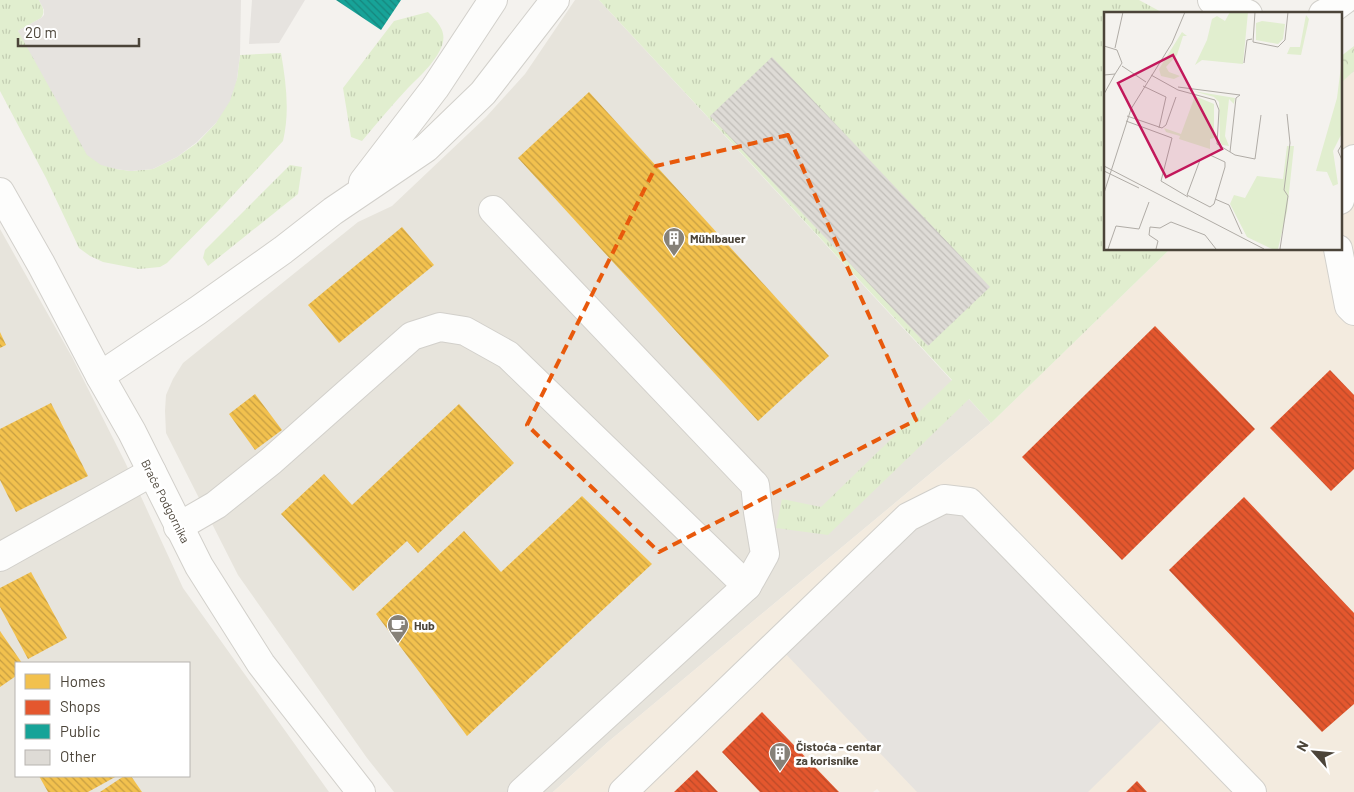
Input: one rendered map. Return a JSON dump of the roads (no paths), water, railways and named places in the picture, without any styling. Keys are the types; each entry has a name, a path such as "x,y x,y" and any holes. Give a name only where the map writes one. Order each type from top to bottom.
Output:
{"street":[{"path":"348,201 435,88 493,0"},
{"path":"100,376 196,311 348,201 426,148 483,93 555,0"},
{"path":"1212,0 1243,12"},
{"path":"1328,12 1344,0"},
{"path":"1342,192 1350,162 1354,159"},
{"name":"Braće Podgornika","path":"0,192 132,432 199,566 261,664 361,792"},
{"path":"493,210 755,485 765,554 747,586 522,792"},
{"path":"1338,250 1349,306 1354,311"},
{"path":"178,526 216,505 271,461 412,336 440,327 465,330 508,355 747,586"},
{"path":"0,557 152,472"},
{"path":"623,792 908,517 944,499 969,502 1252,792"}],"place":[{"name":"Mühlbauer","path":"674,257"},
{"name":"Hub","path":"398,644"},
{"name":"Čistoća - centar za korisnike","path":"780,772"}]}
